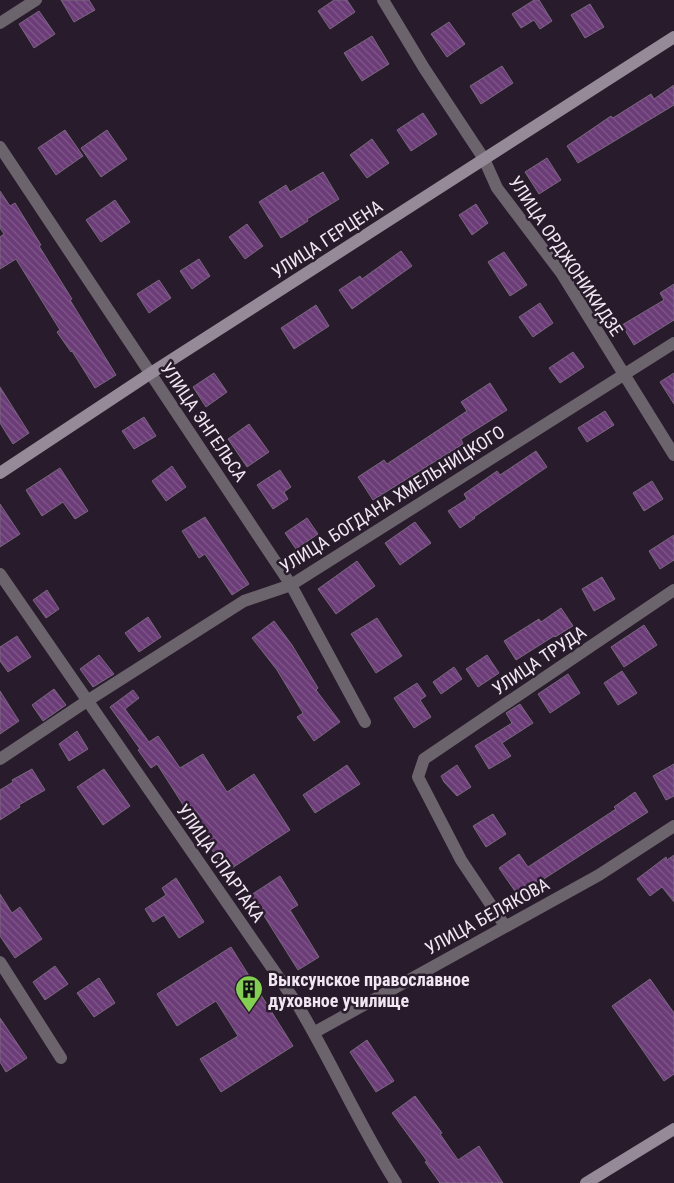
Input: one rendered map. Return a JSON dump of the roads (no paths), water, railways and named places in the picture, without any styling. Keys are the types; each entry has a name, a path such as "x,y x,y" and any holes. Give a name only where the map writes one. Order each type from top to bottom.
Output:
{"street":[{"path":"0,23 36,0"},
{"name":"УЛИЦА ОРДЖОНИКИДЗЕ","path":"383,0 424,68 484,159 497,188 562,274 674,454"},
{"name":"УЛИЦА ГЕРЦЕНА","path":"0,473 150,373 674,37"},
{"name":"УЛИЦА ЭНГЕЛЬСА","path":"0,147 291,585 366,722"},
{"name":"УЛИЦА БОГДАНА ХМЕЛЬНИЦКОГО","path":"0,759 244,601 291,585 674,343"},
{"name":"УЛИЦА СПАРТАКА","path":"0,574 298,1004 315,1032 375,1150 396,1183"},
{"name":"УЛИЦА ТРУДА","path":"505,926 461,860 418,777 424,759 674,590"},
{"name":"УЛИЦА БЕЛЯКОВА","path":"315,1032 599,875 674,826"},
{"path":"0,962 61,1058"},
{"path":"586,1183 674,1129"}],"place":[{"name":"Выксунское православное духовное училище","path":"249,1013"}]}
